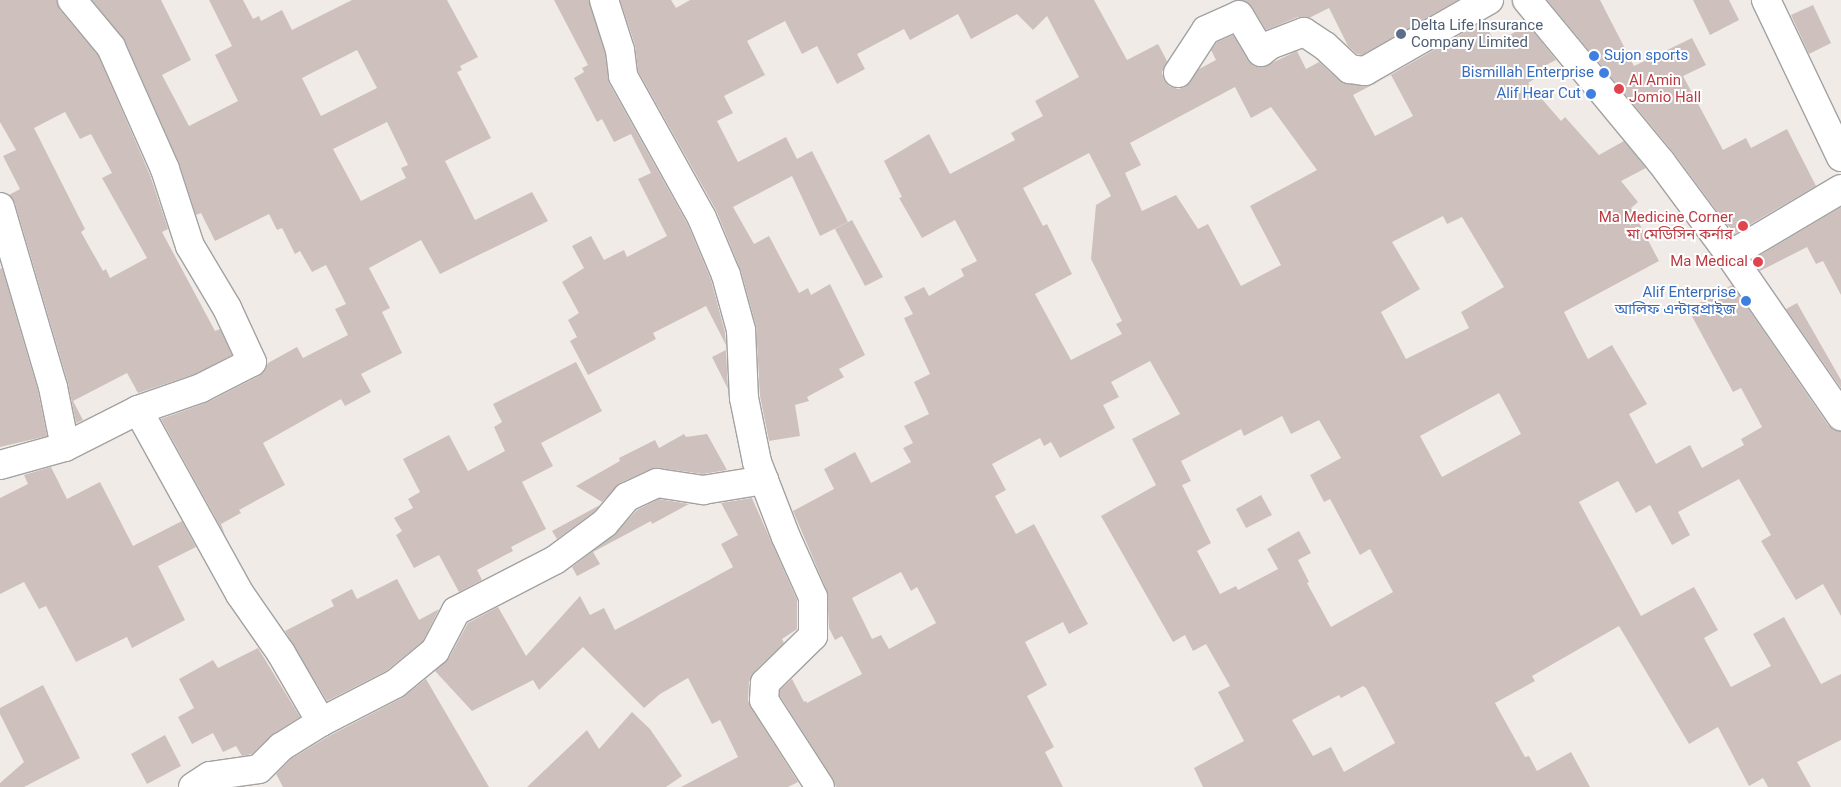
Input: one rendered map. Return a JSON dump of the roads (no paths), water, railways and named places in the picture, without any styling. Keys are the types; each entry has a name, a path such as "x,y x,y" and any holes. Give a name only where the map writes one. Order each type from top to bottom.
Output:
{"street":[{"path":"0,465 65,447 138,410 201,388 252,362 227,308 190,246 165,169 111,47 72,0"},
{"path":"604,0 620,50 623,76 702,218 726,275 741,330 744,398 757,462 786,537 813,597 813,636 764,683 764,700 820,787"},
{"path":"1178,73 1206,30 1240,15 1261,52 1270,45 1304,32 1325,46 1350,69 1365,71 1489,0"},
{"path":"1527,0 1661,162 1730,255 1841,416"},
{"path":"1766,0 1841,157"},
{"path":"1730,255 1841,189"},
{"path":"0,207 54,387 65,447"},
{"path":"138,410 240,594 281,653 320,722"},
{"path":"193,787 210,776 259,769 281,747 320,722 395,684 436,651 456,611 555,560 605,523 627,497 656,483 702,490 764,480"}],"place":[{"name":"Delta Life Insurance Company Limited","path":"1401,34"},
{"name":"Sujon sports","path":"1594,56"},
{"name":"Bismillah Enterprise","path":"1604,73"},
{"name":"Al Amin Jomio Hall","path":"1619,89"},
{"name":"Alif Hear Cut","path":"1591,94"},
{"name":"Ma Medicine Corner মা মেডিসিন কর্নার","path":"1743,226"},
{"name":"Ma Medical","path":"1758,262"},
{"name":"Alif Enterprise আলিফ এন্টারপ্রাইজ","path":"1746,301"}]}
